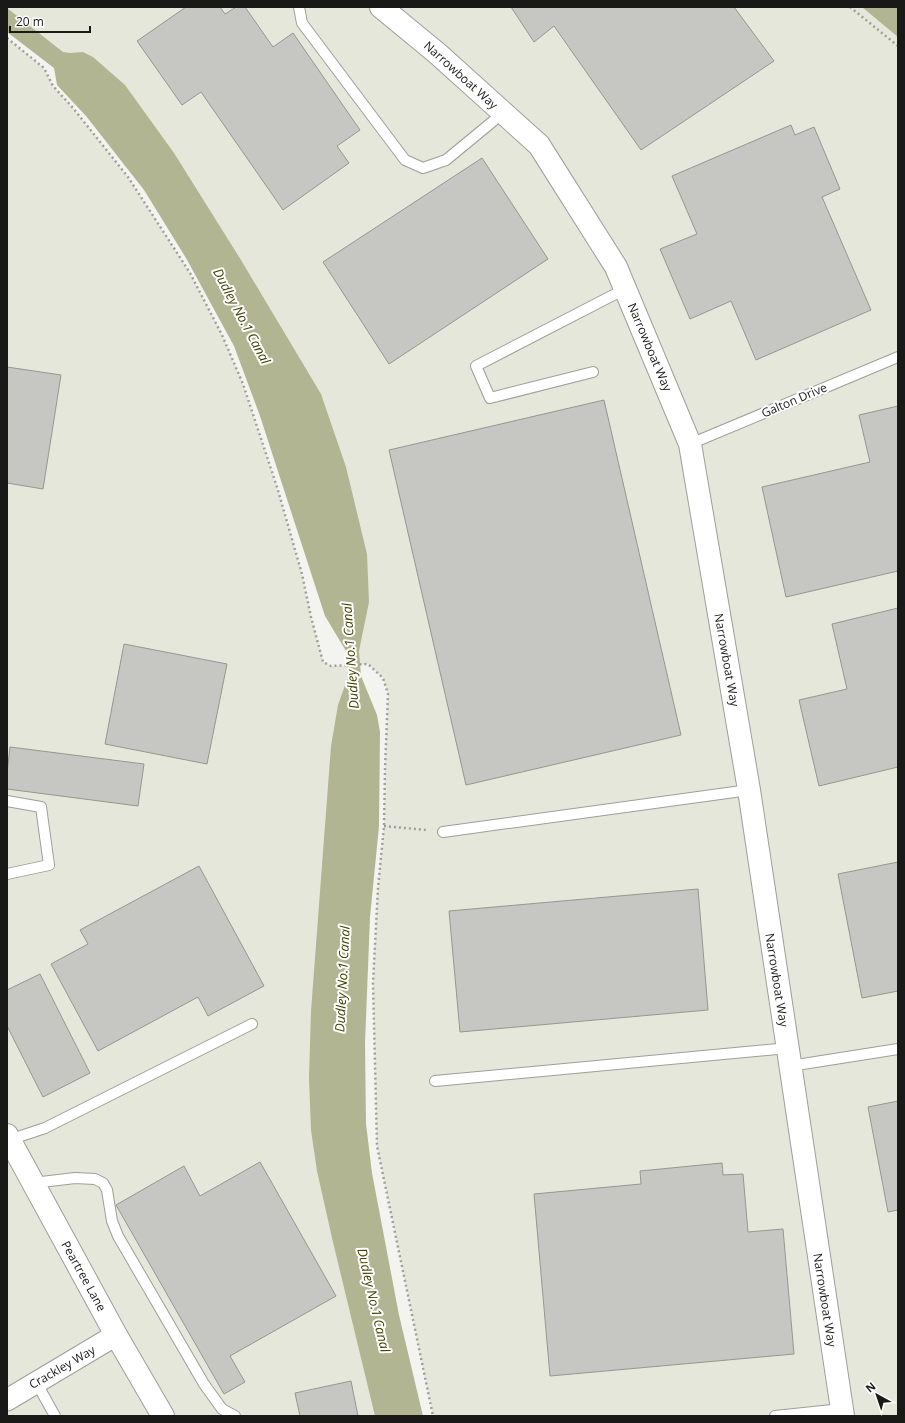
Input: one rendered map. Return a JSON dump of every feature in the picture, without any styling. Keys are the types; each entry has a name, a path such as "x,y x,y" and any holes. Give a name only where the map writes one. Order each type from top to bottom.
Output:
{"street":[{"name":"Narrowboat Way","path":"381,7 438,54 539,145 616,268 690,444 748,790 842,1412"},
{"name":"Peartree Lane","path":"8,1138 116,1335 163,1416"},
{"name":"Crackley Way","path":"7,1400 116,1335"}],"lane":[{"path":"299,7 302,23 405,160 423,168 446,160 503,113"},
{"path":"593,372 490,398 476,366 625,288"},
{"name":"Galton Drive","path":"690,444 898,357"},
{"path":"443,832 748,790"},
{"path":"7,801 41,807 49,866 7,874"},
{"path":"8,1138 45,1128 252,1024"},
{"path":"435,1081 898,1049"},
{"path":"33,1182 75,1178 95,1179 103,1183 107,1190 112,1222 118,1236 204,1384 222,1409 235,1416"},
{"path":"36,1382 55,1416"},
{"path":"775,1416 842,1412"}],"path":[{"path":"850,7 898,46"},
{"path":"7,38 44,68 52,86 73,108 128,177 193,280 222,335 243,384 277,487 302,574 311,617 323,662 331,666 368,664 383,678 388,694 384,826 378,888 373,984 377,1146 433,1416"},
{"path":"384,826 443,832"}],"shaded area":[{"path":"7,7 898,7 898,1416 433,1416 377,1146 373,983 378,888 384,826 388,694 383,678 368,664 354,666 300,442 142,146 7,19"},
{"path":"7,38 44,68 53,86 73,108 128,177 190,273 222,335 243,384 277,487 302,574 311,617 323,661 331,666 354,666 336,1102 400,1416 7,1416"}],"water":[{"path":"862,7 898,7 898,37"},
{"name":"Dudley No.1 Canal","path":"7,8 63,52 83,52 93,57 125,85 174,153 241,260 321,394 346,467 367,554 369,602 359,651 361,676 377,715 380,732 379,826 370,917 365,1043 366,1124 372,1173 399,1315 423,1416 375,1416 317,1171 311,1130 309,1078 311,1011 331,746 338,705 348,677 346,651 325,616 260,416 234,346 186,258 144,190 86,116 57,85 54,68 7,32"}],"building":[{"path":"186,7 220,7 225,14 236,7 245,7 273,47 293,33 360,130 337,146 349,163 283,210 201,92 182,105 137,41"},
{"path":"511,7 734,7 774,61 641,150 554,26 534,42"},
{"path":"791,125 795,135 814,127 840,189 822,197 871,310 756,360 731,301 690,319 660,249 697,234 672,176"},
{"path":"482,158 548,259 389,364 323,262"},
{"path":"7,367 61,375 43,489 7,483"},
{"path":"604,400 681,735 466,785 389,450"},
{"path":"898,406 898,571 786,597 762,487 870,462 859,415"},
{"path":"898,608 898,767 819,786 799,700 847,689 832,624"},
{"path":"124,644 227,664 207,764 105,744"},
{"path":"10,747 144,764 138,806 7,789"},
{"path":"898,862 898,991 862,998 838,874"},
{"path":"199,866 264,986 208,1016 198,997 98,1051 51,964 88,944 80,930"},
{"path":"698,889 708,1010 460,1032 449,911"},
{"path":"40,974 90,1073 43,1097 7,1026 7,990"},
{"path":"898,1101 898,1210 888,1212 868,1107"},
{"path":"260,1162 336,1296 230,1356 245,1382 224,1394 116,1205 184,1166 200,1196"},
{"path":"722,1163 723,1175 743,1174 748,1232 783,1229 794,1354 550,1376 534,1194 641,1184 640,1171"},
{"path":"351,1381 358,1416 300,1416 295,1393"}]}
